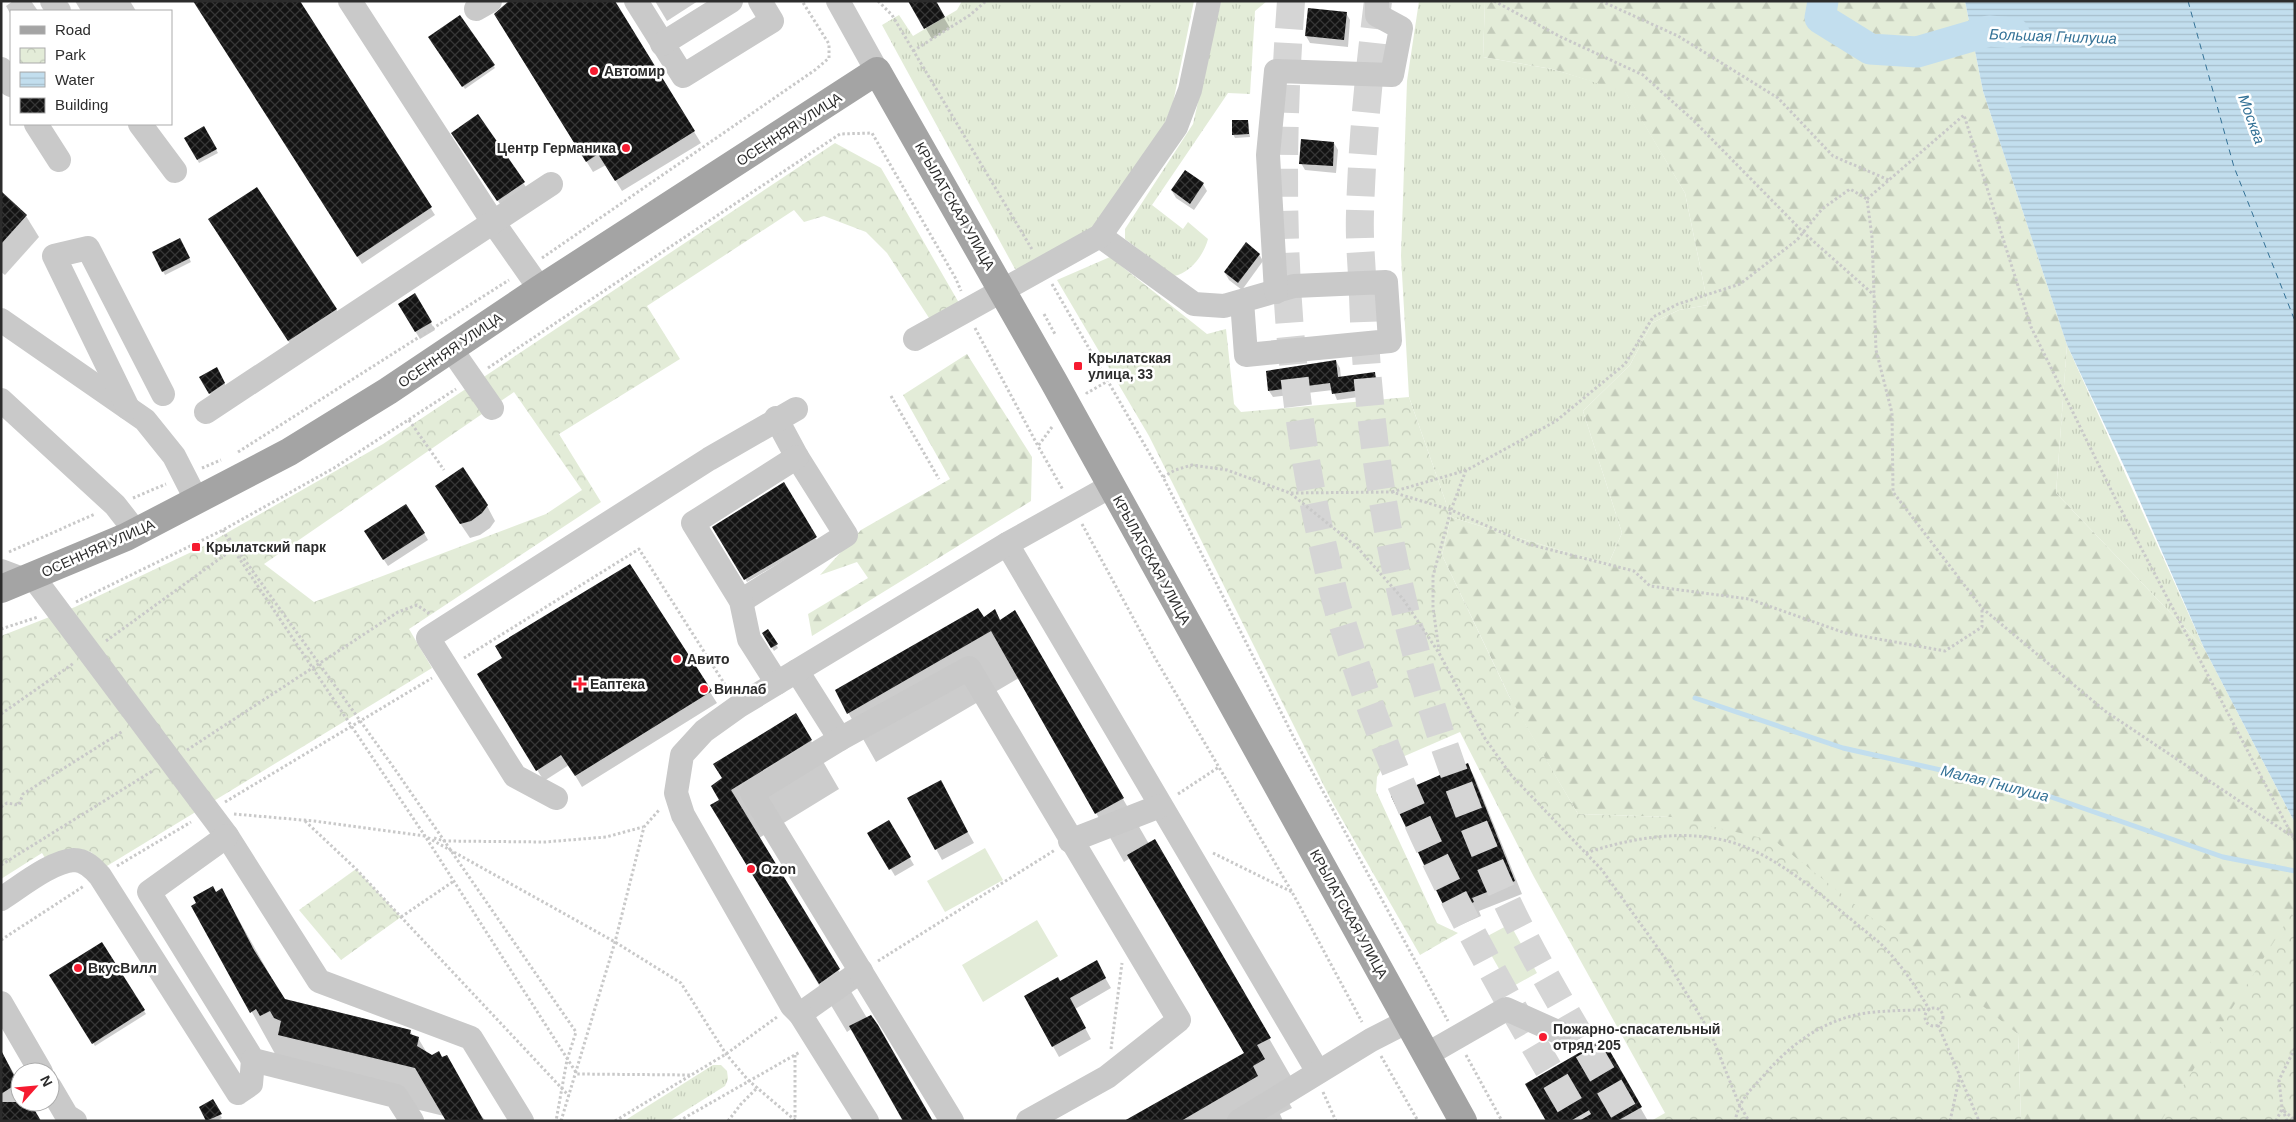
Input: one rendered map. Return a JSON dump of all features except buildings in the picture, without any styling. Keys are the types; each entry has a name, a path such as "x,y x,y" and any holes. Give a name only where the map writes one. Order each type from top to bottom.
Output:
{"main road":[{"name":"ОСЕННЯЯ УЛИЦА","path":"15,579 136,532 289,452 388,391 451,349 533,279 877,71"},
{"name":"КРЫЛАТСКАЯ УЛИЦА","path":"877,71 1002,290 1463,1121"}],"street":[{"path":"350,1 493,222 533,279"},
{"path":"636,1 683,76 772,22 760,1"},
{"path":"662,44 732,1"},
{"name":"КРЫЛАТСКАЯ УЛИЦА","path":"838,1 877,71"},
{"path":"915,339 1100,236 1176,127 1190,90 1209,1"},
{"path":"1276,292 1268,155 1276,71 1392,74 1401,28 1377,15 1376,1"},
{"path":"1,70 10,84"},
{"path":"37,125 59,160"},
{"path":"141,125 175,171"},
{"path":"206,412 551,184"},
{"path":"1100,236 1194,304 1224,306 1294,286 1386,282 1390,340 1246,355 1242,301"},
{"path":"128,408 54,256 88,248 163,394"},
{"path":"1,320 145,420 174,456 197,501"},
{"path":"451,349 492,408"},
{"path":"1,400 115,505 136,532"},
{"path":"556,798 515,776 428,638 700,464 786,414 797,457 846,535 741,601"},
{"path":"776,683 749,639 741,601 693,523 797,457"},
{"path":"867,1121 796,1010 683,815 676,793 682,755 704,731 739,706 1007,544 1111,486"},
{"path":"1007,544 1318,1072"},
{"path":"15,579 59,610 91,652 227,836 318,981 471,1038 522,1121"},
{"path":"952,1121 752,793 840,739 969,668 1179,1020 1062,1112 1028,1121"},
{"path":"797,671 840,739"},
{"path":"1070,840 1160,806"},
{"path":"1,898 61,863 75,860 90,865 100,876 238,1093 251,1084 253,1060 149,892 227,836"},
{"path":"796,1010 861,971"},
{"path":"1,1003 35,1062"},
{"path":"1426,1055 1506,1009 1560,1033"},
{"path":"1239,1121 1372,1040 1408,1021"},
{"path":"253,1060 396,1096 412,1121"},
{"path":"60,1104 67,1116 75,1121"}],"path":[{"path":"1,556 115,505 230,457 533,279 815,70 828,58 829,44 802,1"},
{"path":"878,1 892,15 913,51 970,15 986,1"},
{"path":"1494,1 1561,37 1643,75 1693,120 1803,232 1875,296"},
{"path":"1601,1 1678,36 1770,93 1778,98 1833,156 1889,180"},
{"path":"1867,199 1964,115 2031,327 2117,502 2294,839"},
{"path":"1,629 59,610 223,530 334,468 840,134 872,133 956,278 979,338 1155,658 1292,892 1418,1121"},
{"path":"1290,494 1392,492 1467,470 1556,421 1625,364 1653,317 1678,304 1740,284 1797,240 1822,208 1850,189 1867,199"},
{"path":"1867,199 1872,236 1876,350 1892,414 1893,492 1982,608 2105,711 2294,839"},
{"path":"1044,314 1057,338"},
{"path":"1083,386 1087,394 1108,380"},
{"path":"891,396 939,479"},
{"path":"409,420 444,470"},
{"path":"1038,446 1052,427"},
{"path":"1502,1121 1296,740 1163,477 1175,470 1192,465 1209,466 1227,470 1290,494 1357,547 1403,598 1439,653 1484,737 1511,775 1602,870 1665,958 1711,1034 1739,1104 1749,1121"},
{"path":"1439,653 1433,607 1433,576 1451,510 1467,470"},
{"path":"1392,492 1451,510 1528,544 1634,571 1650,586 1749,599 1845,633 1945,651 1982,628 1982,608"},
{"path":"223,530 233,549 425,836 577,1074"},
{"path":"223,530 378,744 576,1032 567,1060 556,1121"},
{"path":"1,714 91,652 233,549"},
{"path":"403,696 639,549 739,706"},
{"path":"1,865 171,760 398,612 417,605 448,626"},
{"path":"1,807 7,803 19,805 23,794 141,719"},
{"path":"1160,806 1219,767"},
{"path":"209,812 305,820 425,836 444,841 571,840 606,837 644,826 676,793"},
{"path":"305,820 356,869 569,1096"},
{"path":"561,1121 577,1074 615,942 644,826"},
{"path":"425,836 615,942 681,983 726,1054 748,1080 796,1120"},
{"path":"1586,853 1618,842 1684,836 1716,839 1750,848 1782,866 1880,942 1894,956 1929,1010"},
{"path":"1181,837 1292,892"},
{"path":"861,971 1070,840"},
{"path":"401,917 454,881"},
{"path":"1107,1077 1126,931"},
{"path":"1735,1121 1739,1104 1779,1057 1813,1032 1838,1020 1862,1014 1936,1008 1942,1011 1943,1020 1938,1025 1931,1025 1926,1021 1925,1016 1929,1010"},
{"path":"616,1121 796,1010"},
{"path":"1938,1025 1979,1121"},
{"path":"679,1121 816,1042"},
{"path":"2287,1121 2282,1108 2279,1080 2295,1048"},
{"path":"795,1055 796,1120"},
{"path":"1318,1072 1325,1100 1336,1121"},
{"path":"577,1074 691,1075"},
{"path":"1950,1121 1960,1074"},
{"path":"728,1121 758,1087"},
{"path":"2282,1108 2295,1120"},
{"path":"2276,1121 2282,1108"}],"green space":[{"path":"962,1 1194,1 1173,103 1164,125 1093,228 1025,271 1015,269 882,25 899,15 913,36 957,10"},
{"path":"1221,1 1267,1 1255,11 1250,94 1228,93 1152,205 1183,229 1188,222 1208,239 1196,262 1186,271 1174,276 1125,239 1125,229 1193,124"},
{"path":"1419,1 1485,1 1483,57 1552,69 1625,91 1685,193 1708,305 1679,310 1652,323 1630,365 1583,411 1622,533 1608,565 1451,517 1409,397 1401,256 1407,81"},
{"path":"1485,1 1965,1 1983,91 2067,345 2056,493 2204,648 2295,823 2295,921 2292,914 2170,1121 2021,1121 2018,1034 1671,817 1578,814 1513,704 1442,555 1451,517 1608,565 1622,533 1583,411 1630,365 1652,323 1679,310 1708,305 1685,193 1625,92 1552,69 1483,57"},
{"path":"835,143 881,168 959,303 931,321 887,253 866,232 824,216 804,222 794,210 647,306 680,359 559,434 601,502 409,629 432,668 102,869 91,852 76,849 48,863 42,853 1,879 1,636 75,607 202,547 383,444","holes":["514,392 582,490 546,514 314,602 264,564"]},
{"path":"1110,257 1207,334 1226,329 1234,404 1241,412 1409,397 1451,517 1442,555 1509,696 1578,814 1671,817 1775,841 2018,1034 2021,1121 1651,1121 1665,1113 1534,877 1460,732 1384,765 1377,777 1376,791 1437,923 1458,933 1420,955 1331,800 1149,436 1057,280"},
{"path":"2067,345 2204,648 2056,493"},
{"path":"967,354 1032,457 1031,501 812,636 808,614 868,578 857,562 820,575 861,530 950,479 903,395"},
{"path":"985,848 1003,880 945,912 927,881"},
{"path":"356,869 401,917 341,960 299,910"},
{"path":"2292,913 2295,921 2295,1121 2161,1121"},
{"path":"1037,920 1058,956 983,1002 962,965"},
{"path":"1510,924 1537,973 1510,988 1482,939"},
{"path":"713,1065 721,1065 727,1071 728,1079 725,1086 669,1121 624,1121"}],"water":[{"name":"Москва","path":"1965,1 2295,1 2295,823 2204,648 2131,481 2067,345 1983,91"}],"waterway":[{"name":"Большая Гнилуша","path":"1823,1 1820,18 1870,49 1917,52 1989,31 2014,33"},
{"name":"Малая Гнилуша","path":"1695,698 1843,748 2034,791 2223,857 2295,871"}],"ferry route":[{"path":"2188,1 2234,167 2295,321"}],"tunnel":[{"path":"1291,1 1284,140 1287,280 1300,418 1311,487 1334,595 1372,710 1427,843 1470,930 1524,1028 1579,1121"},
{"path":"1378,1 1364,133 1360,244 1367,371 1375,446 1386,520 1401,593 1419,665 1441,737 1467,808 1496,878 1542,971 1629,1121"}],"place":[{"name":"Автомир","path":"594,71"},
{"name":"Центр Германика","path":"626,148"},
{"name":"Крылатская улица, 33","path":"1078,366"},
{"name":"Крылатский парк","path":"196,547"},
{"name":"Авито","path":"677,659"},
{"name":"Еаптека","path":"580,684"},
{"name":"Винлаб","path":"704,689"},
{"name":"Ozon","path":"751,869"},
{"name":"ВкусВилл","path":"78,968"},
{"name":"Пожарно-спасательный отряд 205","path":"1543,1037"}]}
